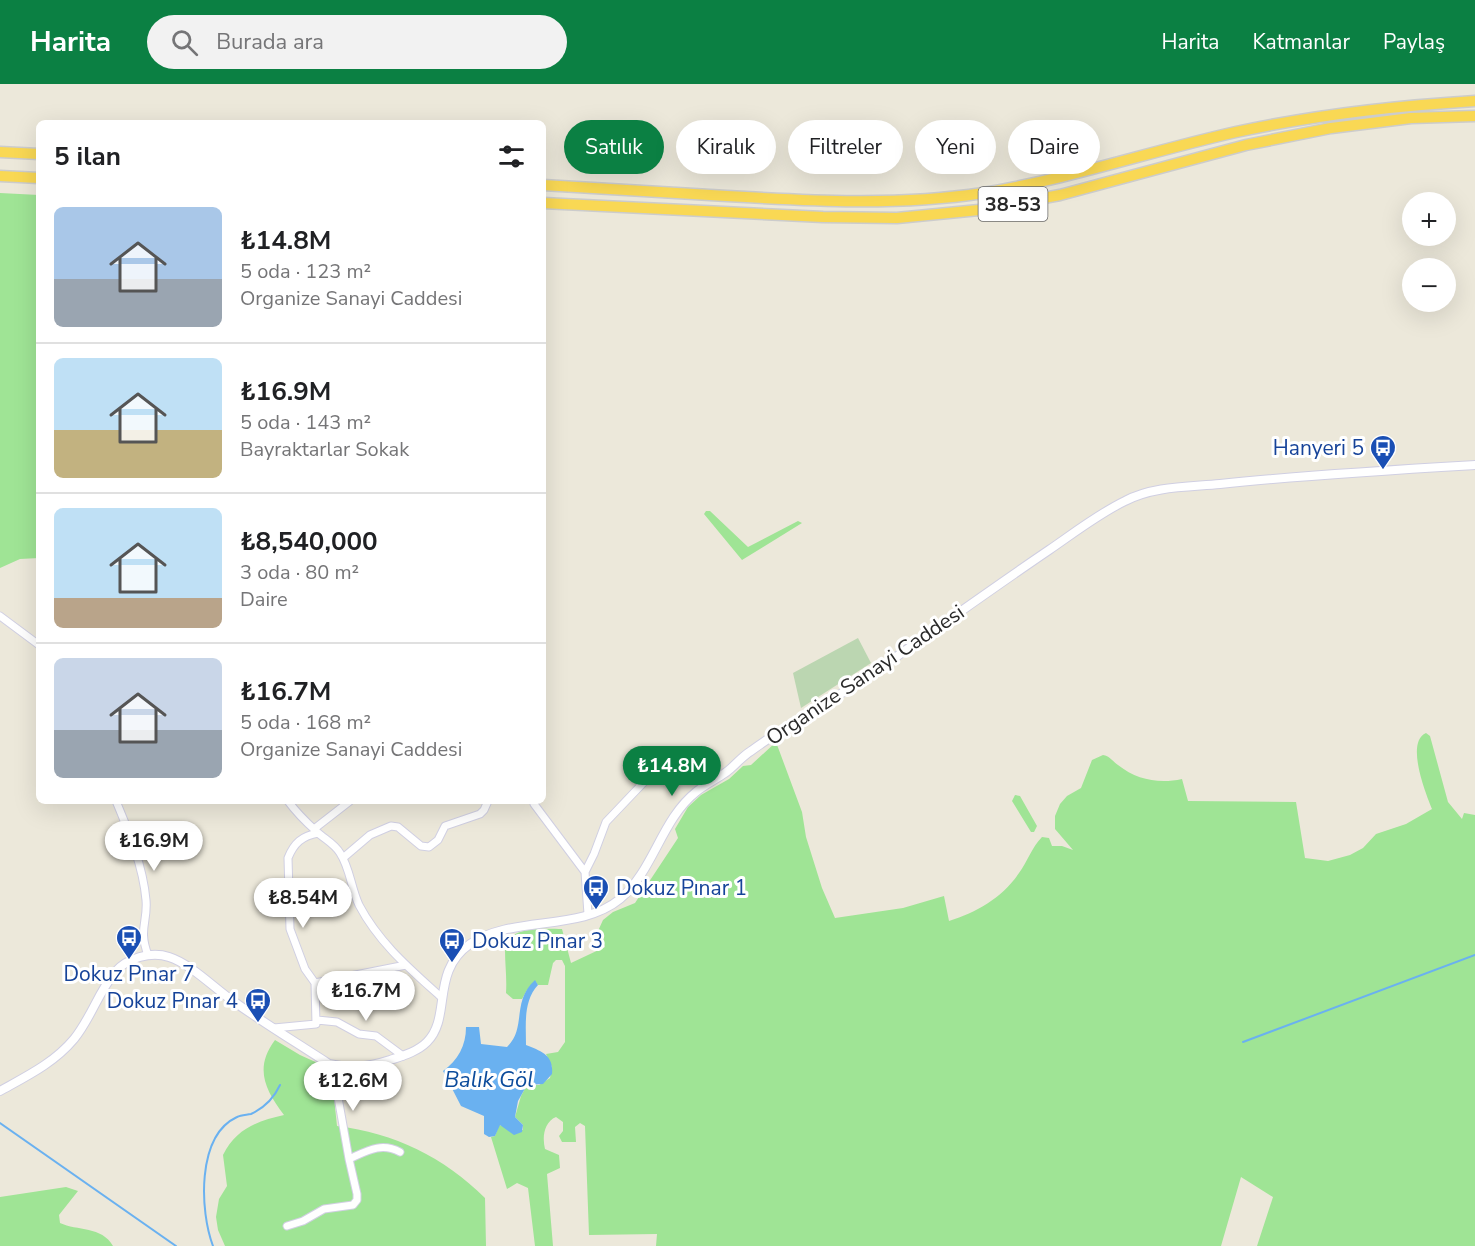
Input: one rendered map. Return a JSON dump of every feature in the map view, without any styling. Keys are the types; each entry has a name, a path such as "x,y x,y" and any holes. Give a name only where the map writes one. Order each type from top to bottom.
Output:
{"highway":[{"name":"38-53","path":"546,185 817,202 897,200 960,195 1063,178 1233,133 1287,122 1362,110 1475,101"},
{"name":"38-53","path":"546,203 823,217 897,218 980,210 1060,195 1246,145 1331,128 1412,118 1475,116"},
{"path":"0,152 36,154"},
{"path":"0,176 36,178"}],"street":[{"name":"Organize Sanayi Caddesi","path":"148,955 169,957 181,963 329,1064 346,1068 365,1067 403,1056 430,1040 439,1020 442,986 452,964 465,947 486,934 509,928 557,922 588,914 604,909 620,899 633,885 681,806 697,790 725,773 750,751 858,683 1026,566 1126,500 1148,492 1252,480 1475,465"},
{"path":"0,616 36,643"},
{"path":"588,914 585,872 609,816 620,809 645,781"},
{"path":"0,1091 43,1068 74,1039 116,970 129,961 148,955 142,931 147,903 142,878 117,804"},
{"path":"291,804 316,831 330,841 343,858 358,903 378,936 441,997"},
{"path":"274,1028 316,1024 317,1020 315,983 305,969 290,929 288,858 298,840 316,831 347,804"},
{"path":"343,858 370,836 391,826 398,827 421,846 429,847 438,840 445,826 480,814 486,804"},
{"path":"534,804 585,872"},
{"path":"315,983 406,965"},
{"path":"317,1020 337,1022 359,1034 376,1036 403,1056"},
{"path":"287,1226 303,1221 324,1209 355,1203 357,1194 336,1086 338,1066"},
{"path":"349,1159 374,1148 392,1148 400,1152"}],"green space":[{"path":"0,193 36,195 36,558 20,559 0,568"},
{"path":"710,511 748,547 798,521 802,523 742,560 704,514"},
{"path":"858,638 871,663 801,708 793,673"},
{"path":"1426,733 1430,736 1448,802 1462,819 1464,813 1475,815 1475,1246 1257,1246 1273,1197 1241,1177 1221,1246 656,1246 657,1234 589,1235 585,1126 580,1123 575,1127 576,1142 562,1142 559,1136 563,1131 563,1122 556,1117 546,1126 544,1140 545,1149 559,1155 560,1168 547,1174 553,1246 535,1246 528,1188 517,1183 507,1189 491,1137 495,1136 499,1125 523,1130 523,1125 515,1117 521,1096 527,1085 539,1085 550,1078 552,1067 546,1054 558,1052 565,1042 565,966 562,960 556,960 553,963 548,985 538,985 535,981 522,999 513,999 506,993 505,950 507,942 519,932 562,929 571,963 605,947 598,931 603,920 613,912 635,903 678,838 675,829 688,807 701,795 729,779 743,766 751,765 776,742 802,812 806,837 822,888 835,918 903,908 944,896 949,921 979,908 1005,890 1042,837 1049,838 1052,846 1062,846 1073,850 1055,829 1055,816 1060,804 1067,796 1081,788 1092,760 1103,755 1125,770 1148,780 1182,779 1188,801 1296,802 1305,858 1328,861 1350,855 1363,848 1376,834 1406,824 1432,809 1422,781 1417,757 1420,738"},
{"path":"1015,795 1020,796 1037,826 1034,832 1031,832 1012,801"},
{"path":"275,1040 300,1055 331,1069 337,1126 378,1134 417,1149 453,1170 485,1198 486,1246 225,1246 218,1230 216,1217 219,1199 227,1186 223,1155 241,1132 256,1123 284,1115 264,1079 265,1060"},
{"path":"66,1187 78,1191 59,1215 60,1223 96,1232 113,1246 0,1246 0,1197"}],"water":[{"name":"Balık Göl","path":"535,980 538,985 530,998 526,1014 526,1045 549,1058 552,1074 543,1084 527,1085 518,1101 515,1117 523,1125 522,1132 514,1135 500,1125 495,1136 489,1137 484,1134 484,1116 461,1106 443,1071 460,1052 465,1040 466,1027 479,1027 481,1044 507,1047 516,1032 523,997"}],"waterway":[{"path":"1243,1042 1475,955"},
{"path":"213,1246 204,1195 208,1157 214,1140 224,1127 237,1117 256,1112 264,1106 280,1085"},
{"path":"0,1123 176,1246"}],"place":[{"name":"Hanyeri 5","path":"1383,471"},
{"name":"Dokuz Pınar 1","path":"596,911"},
{"name":"Dokuz Pınar 7","path":"129,961"},
{"name":"Dokuz Pınar 3","path":"452,964"},
{"name":"Dokuz Pınar 4","path":"258,1024"}]}
